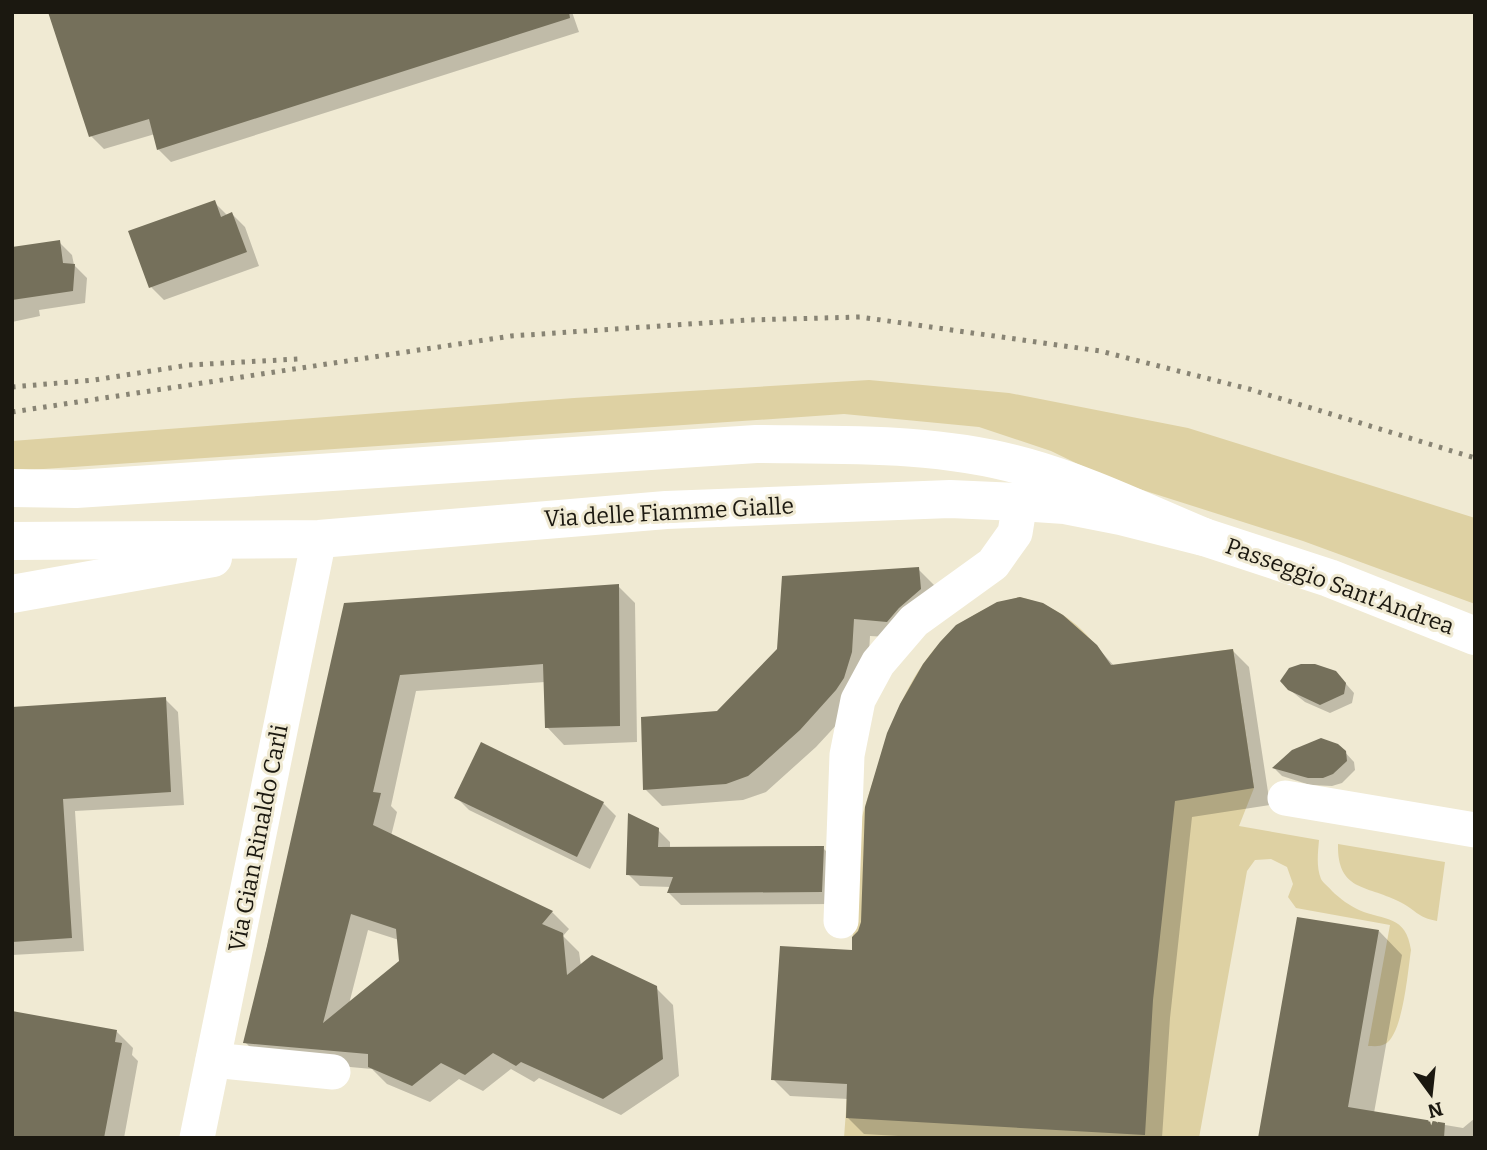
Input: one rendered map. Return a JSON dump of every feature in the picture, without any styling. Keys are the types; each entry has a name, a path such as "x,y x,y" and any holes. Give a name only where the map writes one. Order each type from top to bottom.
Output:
{"main road":[{"path":"18,489 89,488 755,444 850,445 940,450 1025,467 1099,493 1204,537"},
{"name":"Via delle Fiamme Gialle","path":"12,541 319,539 666,510 950,499 1065,505 1204,537"},
{"name":"Passeggio Sant'Andrea","path":"1204,537 1329,579 1475,636"},
{"name":"Via delle Fiamme Gialle","path":"12,594 319,539"}],"street":[{"path":"841,921 847,755 858,700 878,663 914,621 993,564 1015,533 1020,502"},
{"name":"Via Gian Rinaldo Carli","path":"197,1138 319,539"},
{"path":"1285,798 1475,830"},
{"path":"213,1060 333,1072"}],"shaded area":[{"path":"869,380 1009,393 1188,428 1475,518 1475,604 1303,541 1111,480 1051,451 979,427 844,414 29,470 12,469 12,441 574,398"},
{"path":"1020,597 1061,613 1072,621 1092,641 1109,666 1233,649 1254,788 1239,826 1319,840 1318,865 1323,882 1359,910 1399,925 1408,939 1411,950 1404,1001 1396,1028 1385,1044 1368,1046 1390,925 1296,908 1288,897 1293,884 1287,867 1271,859 1255,860 1247,871 1199,1138 844,1138 856,854 862,815 885,743 909,688 942,640 964,622 990,607"},
{"path":"1338,844 1445,862 1437,921 1425,918 1398,901 1356,884 1348,878 1342,870"}],"building":[{"path":"48,12 569,12 570,18 157,150 149,119 89,137"},
{"path":"215,200 221,217 232,212 247,252 149,288 128,231"},
{"path":"60,240 63,263 75,264 73,291 12,300 12,247"},
{"path":"919,567 921,589 887,622 854,619 852,652 844,678 836,690 800,730 748,776 726,784 643,790 641,717 717,711 777,649 782,576"},
{"path":"619,584 620,726 545,728 543,664 400,675 373,792 381,793 373,825 553,911 542,924 563,933 567,975 592,955 657,986 663,1059 603,1099 521,1062 516,1066 493,1053 465,1075 441,1063 412,1086 368,1067 368,1054 243,1043 344,603","holes":["351,914 396,929 399,961 323,1023"]},
{"path":"1020,597 1043,603 1063,615 1097,645 1111,665 1233,649 1254,788 1175,801 1153,1000 1145,1135 846,1118 847,1084 771,1080 780,946 852,950 852,937 861,922 865,807 887,733 900,704 923,664 956,625 997,602"},
{"path":"1301,664 1315,664 1336,671 1346,683 1344,694 1320,705 1288,690 1280,681 1289,668"},
{"path":"166,697 171,792 63,799 72,938 12,942 12,707"},
{"path":"1321,738 1338,744 1346,751 1347,761 1333,774 1323,778 1308,778 1272,768 1292,750"},
{"path":"481,742 604,802 577,857 454,798"},
{"path":"628,813 659,828 658,847 824,846 822,892 667,893 673,877 626,875"},
{"path":"1297,917 1379,930 1348,1107 1445,1123 1444,1138 1258,1138"},
{"path":"12,1011 117,1030 115,1042 122,1043 104,1138 12,1138"}],"railway":[{"path":"12,412 511,336 749,320 860,317 1100,351 1249,389 1475,458"},
{"path":"12,387 94,380 189,365 298,359"}]}
